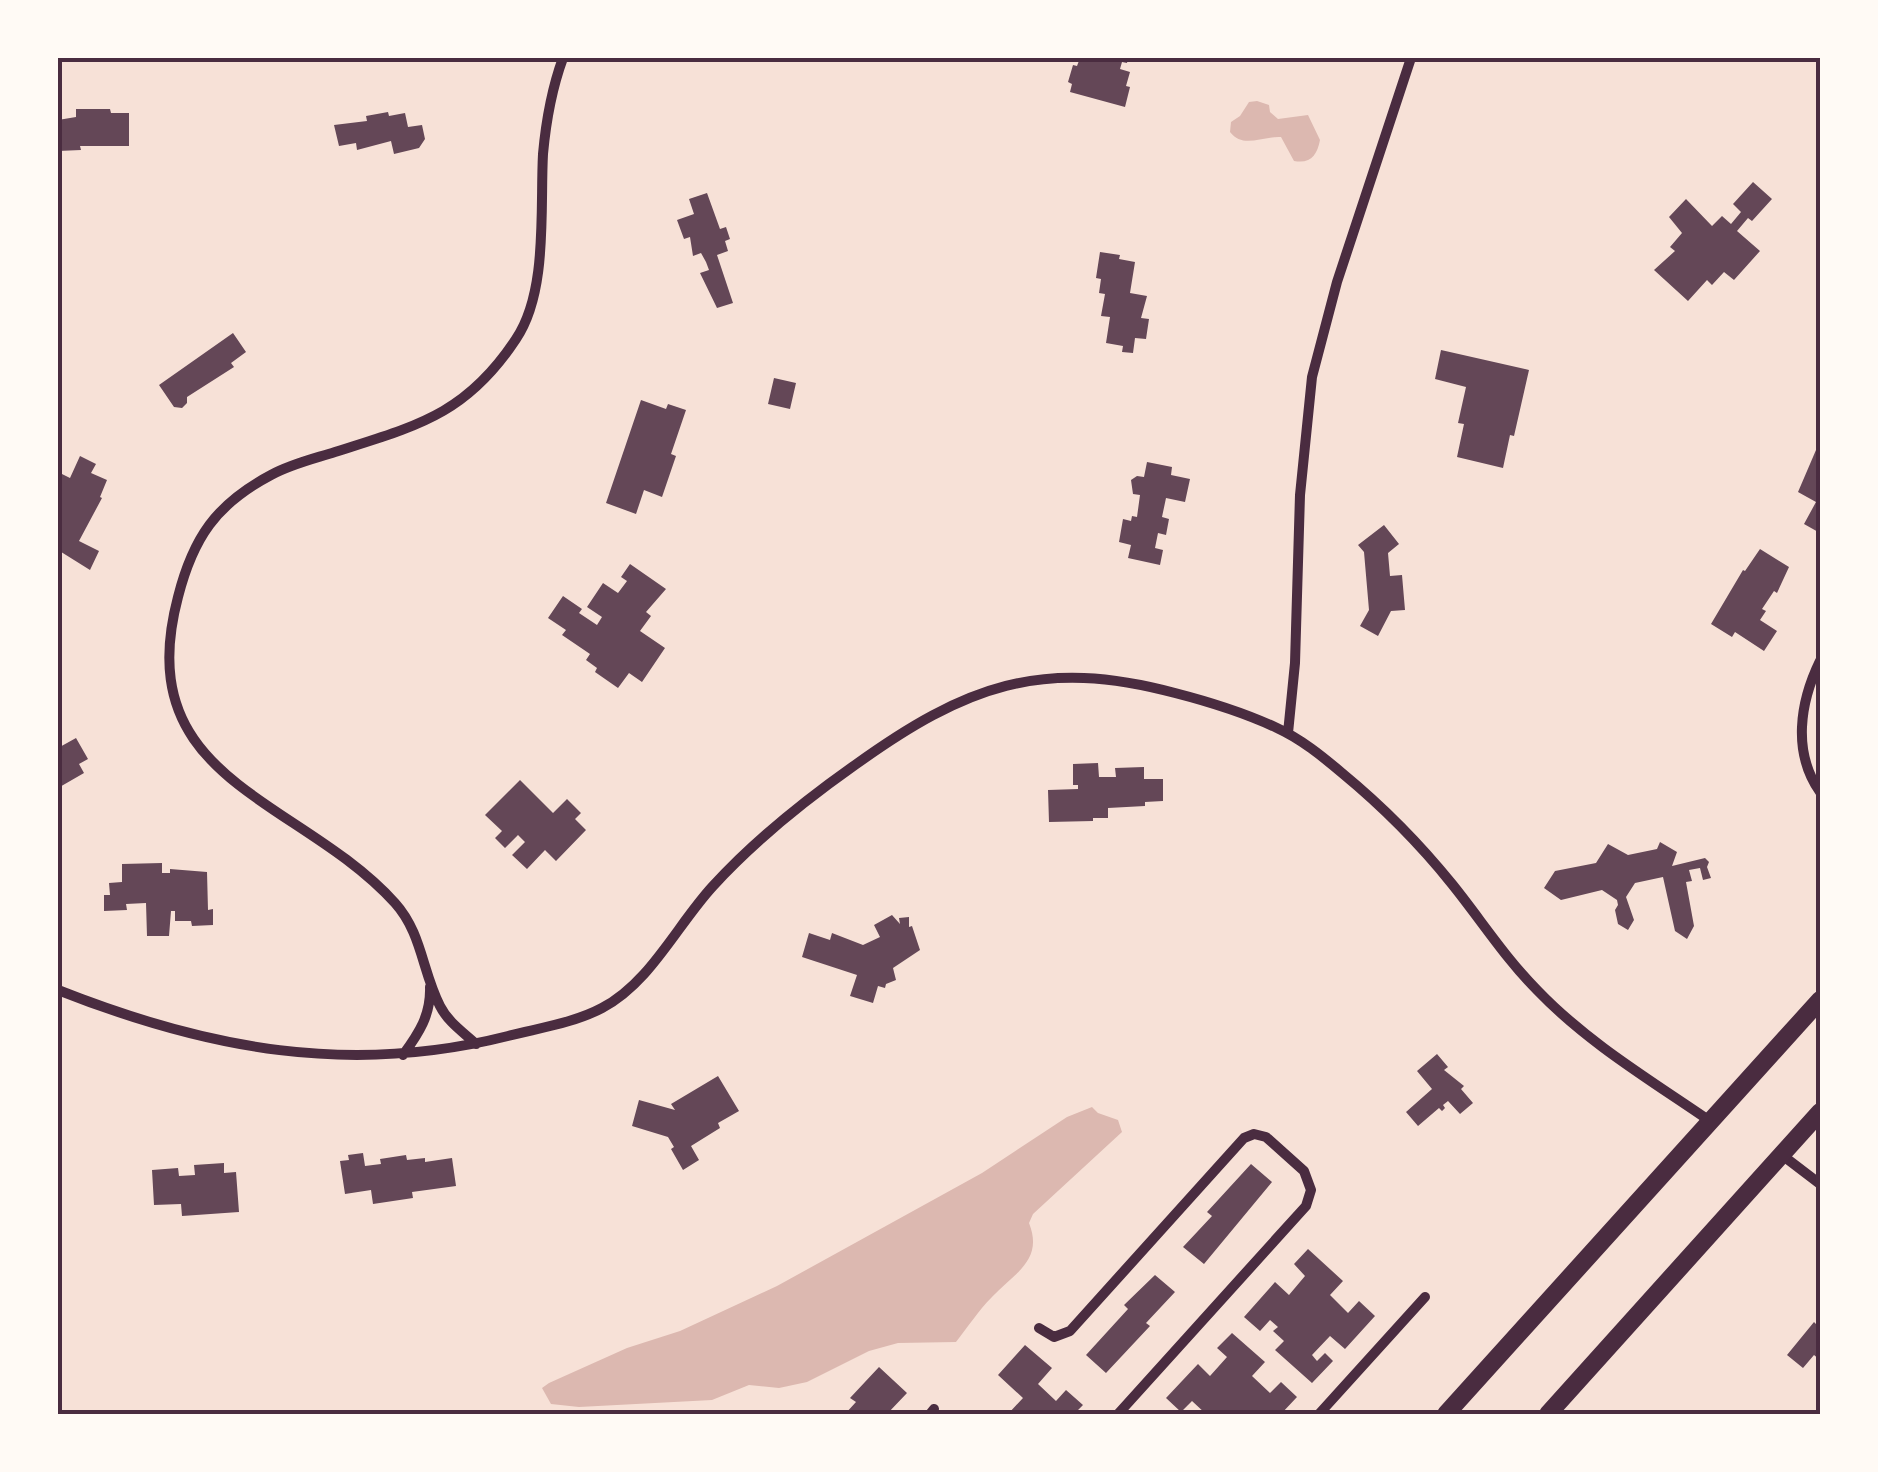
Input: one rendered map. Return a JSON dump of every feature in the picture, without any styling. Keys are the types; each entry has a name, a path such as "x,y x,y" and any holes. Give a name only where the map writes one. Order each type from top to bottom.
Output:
{"main road":[{"path":"1446,1414 1820,1000"},
{"path":"1548,1414 1820,1112"}],"street":[{"path":"476,1044 446,1015 415,932 384,891 354,865 244,790 196,742 172,697 169,636 194,548 225,506 284,468 446,412 474,388 513,344 525,323 534,289 546,130 563,58"},
{"path":"1288,734 1296,663 1301,474 1312,377 1334,295 1400,102 1411,58"},
{"path":"1820,660 1807,698 1802,740 1808,769 1820,792"},
{"path":"58,990 136,1020 222,1042 308,1054 403,1055 476,1044 574,1020 615,1000 636,982 708,892 781,820 892,738 973,695 1040,678 1078,676 1116,680 1199,700 1288,734 1354,782 1407,832 1550,1003 1710,1122"},
{"path":"403,1055 426,1019 429,976"},
{"path":"1039,1328 1054,1337 1070,1331 1244,1138 1254,1134 1266,1137 1304,1171 1311,1190 1306,1206 1119,1414"},
{"path":"1782,1155 1820,1184"},
{"path":"1319,1414 1425,1297"}],"shaded area":[{"path":"1249,102 1269,105 1278,119 1308,115 1320,140 1312,157 1294,161 1281,137 1247,141 1230,132 1231,122"},
{"path":"1092,1107 1118,1120 1122,1132 1033,1214 1029,1223 1033,1236 1030,1257 956,1342 898,1343 869,1351 807,1382 779,1388 749,1385 712,1400 579,1407 551,1404 542,1388 777,1286 982,1173 1067,1117"}],"building":[{"path":"1080,58 1128,58 1120,69 1130,72 1125,107 1070,92 1072,84 1068,82 1073,65 1077,66"},
{"path":"76,109 129,113 129,146 80,146 81,150 58,151 58,120 76,117"},
{"path":"388,112 389,116 405,113 408,127 422,125 425,139 419,148 394,154 391,141 357,150 356,143 339,146 334,125 367,121 366,116"},
{"path":"1753,182 1772,199 1737,231 1760,251 1734,280 1724,272 1712,285 1707,280 1688,301 1654,270 1675,251 1670,247 1682,233 1669,217 1686,199 1712,226 1722,216 1731,224 1741,212 1733,204"},
{"path":"707,193 720,229 726,227 730,239 725,241 728,251 717,255 733,303 717,308 700,273 709,270 706,262 701,253 693,256 690,237 684,239 677,220 694,214 689,199"},
{"path":"1100,252 1135,262 1130,293 1147,296 1141,318 1149,319 1146,339 1135,338 1133,353 1122,352 1123,346 1106,343 1110,317 1101,316 1105,294 1099,293 1101,279 1096,278"},
{"path":"233,333 246,352 231,363 234,367 187,397 182,408 174,407 159,385"},
{"path":"1441,350 1529,370 1503,468 1457,457 1464,424 1458,423 1466,387 1435,379"},
{"path":"774,378 796,383 790,409 768,404"},
{"path":"641,400 666,409 668,404 686,410 662,497 644,490 636,514 606,503"},
{"path":"1816,450 1820,453 1820,533 1804,524 1816,502 1798,492"},
{"path":"80,456 96,464 91,473 107,480 79,541 99,551 90,570 58,550 58,472 70,478"},
{"path":"1147,462 1172,467 1171,475 1190,479 1185,502 1166,498 1162,517 1169,519 1166,535 1158,533 1155,548 1163,550 1160,565 1128,558 1131,545 1119,542 1123,519 1131,521 1132,516 1137,517 1140,495 1133,494 1131,480 1144,477"},
{"path":"1384,525 1399,544 1388,553 1390,576 1402,575 1405,610 1391,611 1378,636 1360,626 1369,610 1364,552 1358,545"},
{"path":"1760,549 1789,567 1777,593 1774,591 1762,609 1766,611 1760,620 1777,631 1764,651 1735,632 1732,637 1711,624"},
{"path":"630,564 666,589 646,612 651,616 640,631 665,648 642,682 629,673 618,688 595,672 597,668 586,660 590,654 562,635 566,630 548,618 563,596 597,625 602,617 587,607 603,583 618,593 627,581 621,577"},
{"path":"76,738 88,759 79,764 84,773 58,788 58,748"},
{"path":"1098,763 1099,777 1116,777 1115,768 1144,767 1144,779 1163,779 1163,801 1108,808 1108,818 1093,821 1049,822 1048,790 1078,789 1078,785 1073,785 1073,764"},
{"path":"520,780 553,813 567,799 581,813 575,819 586,830 556,861 545,850 527,869 512,855 525,842 518,835 505,848 495,838 502,831 485,815"},
{"path":"1660,842 1677,852 1672,866 1705,858 1709,862 1711,878 1703,880 1700,868 1689,870 1692,881 1686,882 1694,926 1687,939 1675,931 1663,877 1635,883 1626,897 1634,920 1628,930 1618,924 1617,900 1602,890 1561,900 1544,888 1555,871 1596,863 1608,844 1628,855 1657,849"},
{"path":"162,863 162,873 170,873 170,869 207,872 208,910 213,909 213,925 192,926 191,921 175,921 175,911 171,911 169,936 147,936 146,903 126,904 127,910 104,911 104,895 110,895 109,883 122,882 122,864"},
{"path":"892,915 900,924 899,918 909,917 909,927 912,926 920,950 893,968 896,980 885,988 878,986 873,1003 850,996 857,975 802,957 809,933 830,940 832,933 863,945 880,937 874,925"},
{"path":"1437,1054 1448,1067 1444,1070 1464,1086 1461,1089 1473,1103 1460,1114 1448,1101 1442,1111 1439,1108 1418,1126 1406,1112 1432,1089 1417,1071"},
{"path":"718,1076 739,1111 691,1146 699,1160 683,1170 668,1137 632,1126 639,1100 675,1110 671,1104"},
{"path":"363,1153 365,1166 406,1155 407,1160 425,1158 425,1162 452,1158 456,1186 412,1192 413,1198 373,1204 371,1190 345,1194 340,1161 349,1160 348,1155"},
{"path":"224,1163 224,1173 236,1172 239,1212 182,1216 181,1204 154,1205 152,1170 178,1168 179,1176 195,1175 194,1165"},
{"path":"1251,1164 1272,1182 1204,1264 1183,1247 1212,1216 1207,1212"},
{"path":"1308,1249 1343,1281 1330,1295 1348,1313 1359,1301 1375,1316 1345,1349 1330,1336 1312,1355 1317,1361 1325,1353 1333,1361 1312,1383 1275,1350 1284,1341 1273,1331 1278,1327 1270,1320 1260,1331 1244,1317 1275,1282 1289,1295 1305,1276 1294,1264"},
{"path":"1155,1275 1175,1292 1146,1323 1150,1326 1106,1373 1086,1355 1128,1309 1124,1305"},
{"path":"1814,1322 1820,1328 1820,1360 1814,1355 1803,1368 1787,1355"},
{"path":"1232,1333 1265,1362 1252,1376 1270,1393 1281,1382 1297,1397 1281,1414 1206,1414 1192,1401 1181,1412 1166,1398 1198,1364 1210,1376 1227,1357 1217,1348"},
{"path":"1025,1345 1052,1368 1038,1384 1056,1401 1066,1390 1083,1405 1074,1414 1008,1414 1023,1398 998,1375"},
{"path":"879,1367 907,1393 887,1414 845,1414 856,1402 850,1398"}]}
